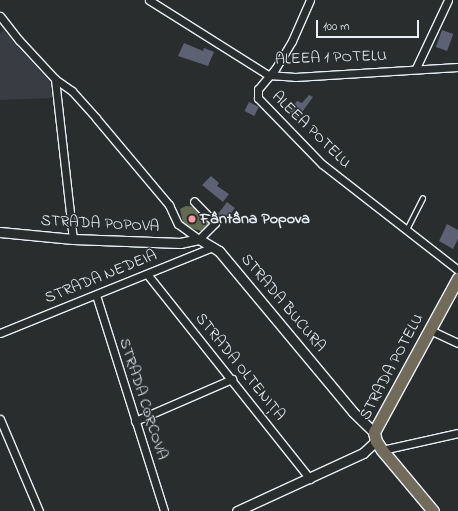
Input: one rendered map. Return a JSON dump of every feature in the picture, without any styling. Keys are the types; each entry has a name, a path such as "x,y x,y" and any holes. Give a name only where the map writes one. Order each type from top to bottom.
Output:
{"main road":[{"name":"STRADA POTELU","path":"377,441 430,330 458,278"},
{"name":"STRADA BUCURA","path":"377,441 433,511"}],"street":[{"name":"ALEEA POTELU","path":"149,0 268,75 257,93 279,122 322,164 458,270"},
{"name":"ALEEA 1 POTELU","path":"268,75 275,68 292,41 310,0"},
{"path":"416,68 448,0"},
{"path":"0,16 55,79 72,91 158,191 169,205 178,224 199,239 215,223 194,201"},
{"name":"ALEEA 1 POTELU","path":"268,75 295,77 416,68 458,67"},
{"path":"55,79 73,239"},
{"name":"STRADA POPOVA","path":"0,232 73,239 180,243 199,239"},
{"name":"STRADA BUCURA","path":"199,239 219,251 377,441"},
{"name":"STRADA NEDEIA","path":"0,333 213,248"},
{"name":"STRADA OLTENIȚA","path":"147,274 310,479"},
{"name":"STRADA CORCOVA","path":"96,295 164,511"},
{"path":"430,330 458,343"},
{"path":"135,420 232,379"},
{"path":"0,419 39,511"},
{"path":"377,441 458,433"},
{"name":"STRADA POTELU","path":"237,511 310,479 363,453 377,441"}],"lane":[{"path":"407,230 423,199"}],"shaded area":[{"path":"3,30 50,82 52,98 0,100 0,34"}],"green space":[{"path":"186,206 197,207 211,225 204,232 188,227 183,223 180,209"}],"building":[{"path":"442,30 453,34 447,51 436,47"},
{"path":"184,43 203,51 204,48 214,52 208,66 178,56"},
{"path":"309,95 313,97 297,119 289,112 297,101 302,103"},
{"path":"249,102 259,107 254,116 244,111"},
{"path":"211,176 219,183 217,186 229,194 223,202 202,185"},
{"path":"227,202 235,208 226,220 218,214"},
{"path":"447,224 458,230 458,239 453,249 439,241"}],"place":[{"name":"Fântâna Popova","path":"192,219"}]}
